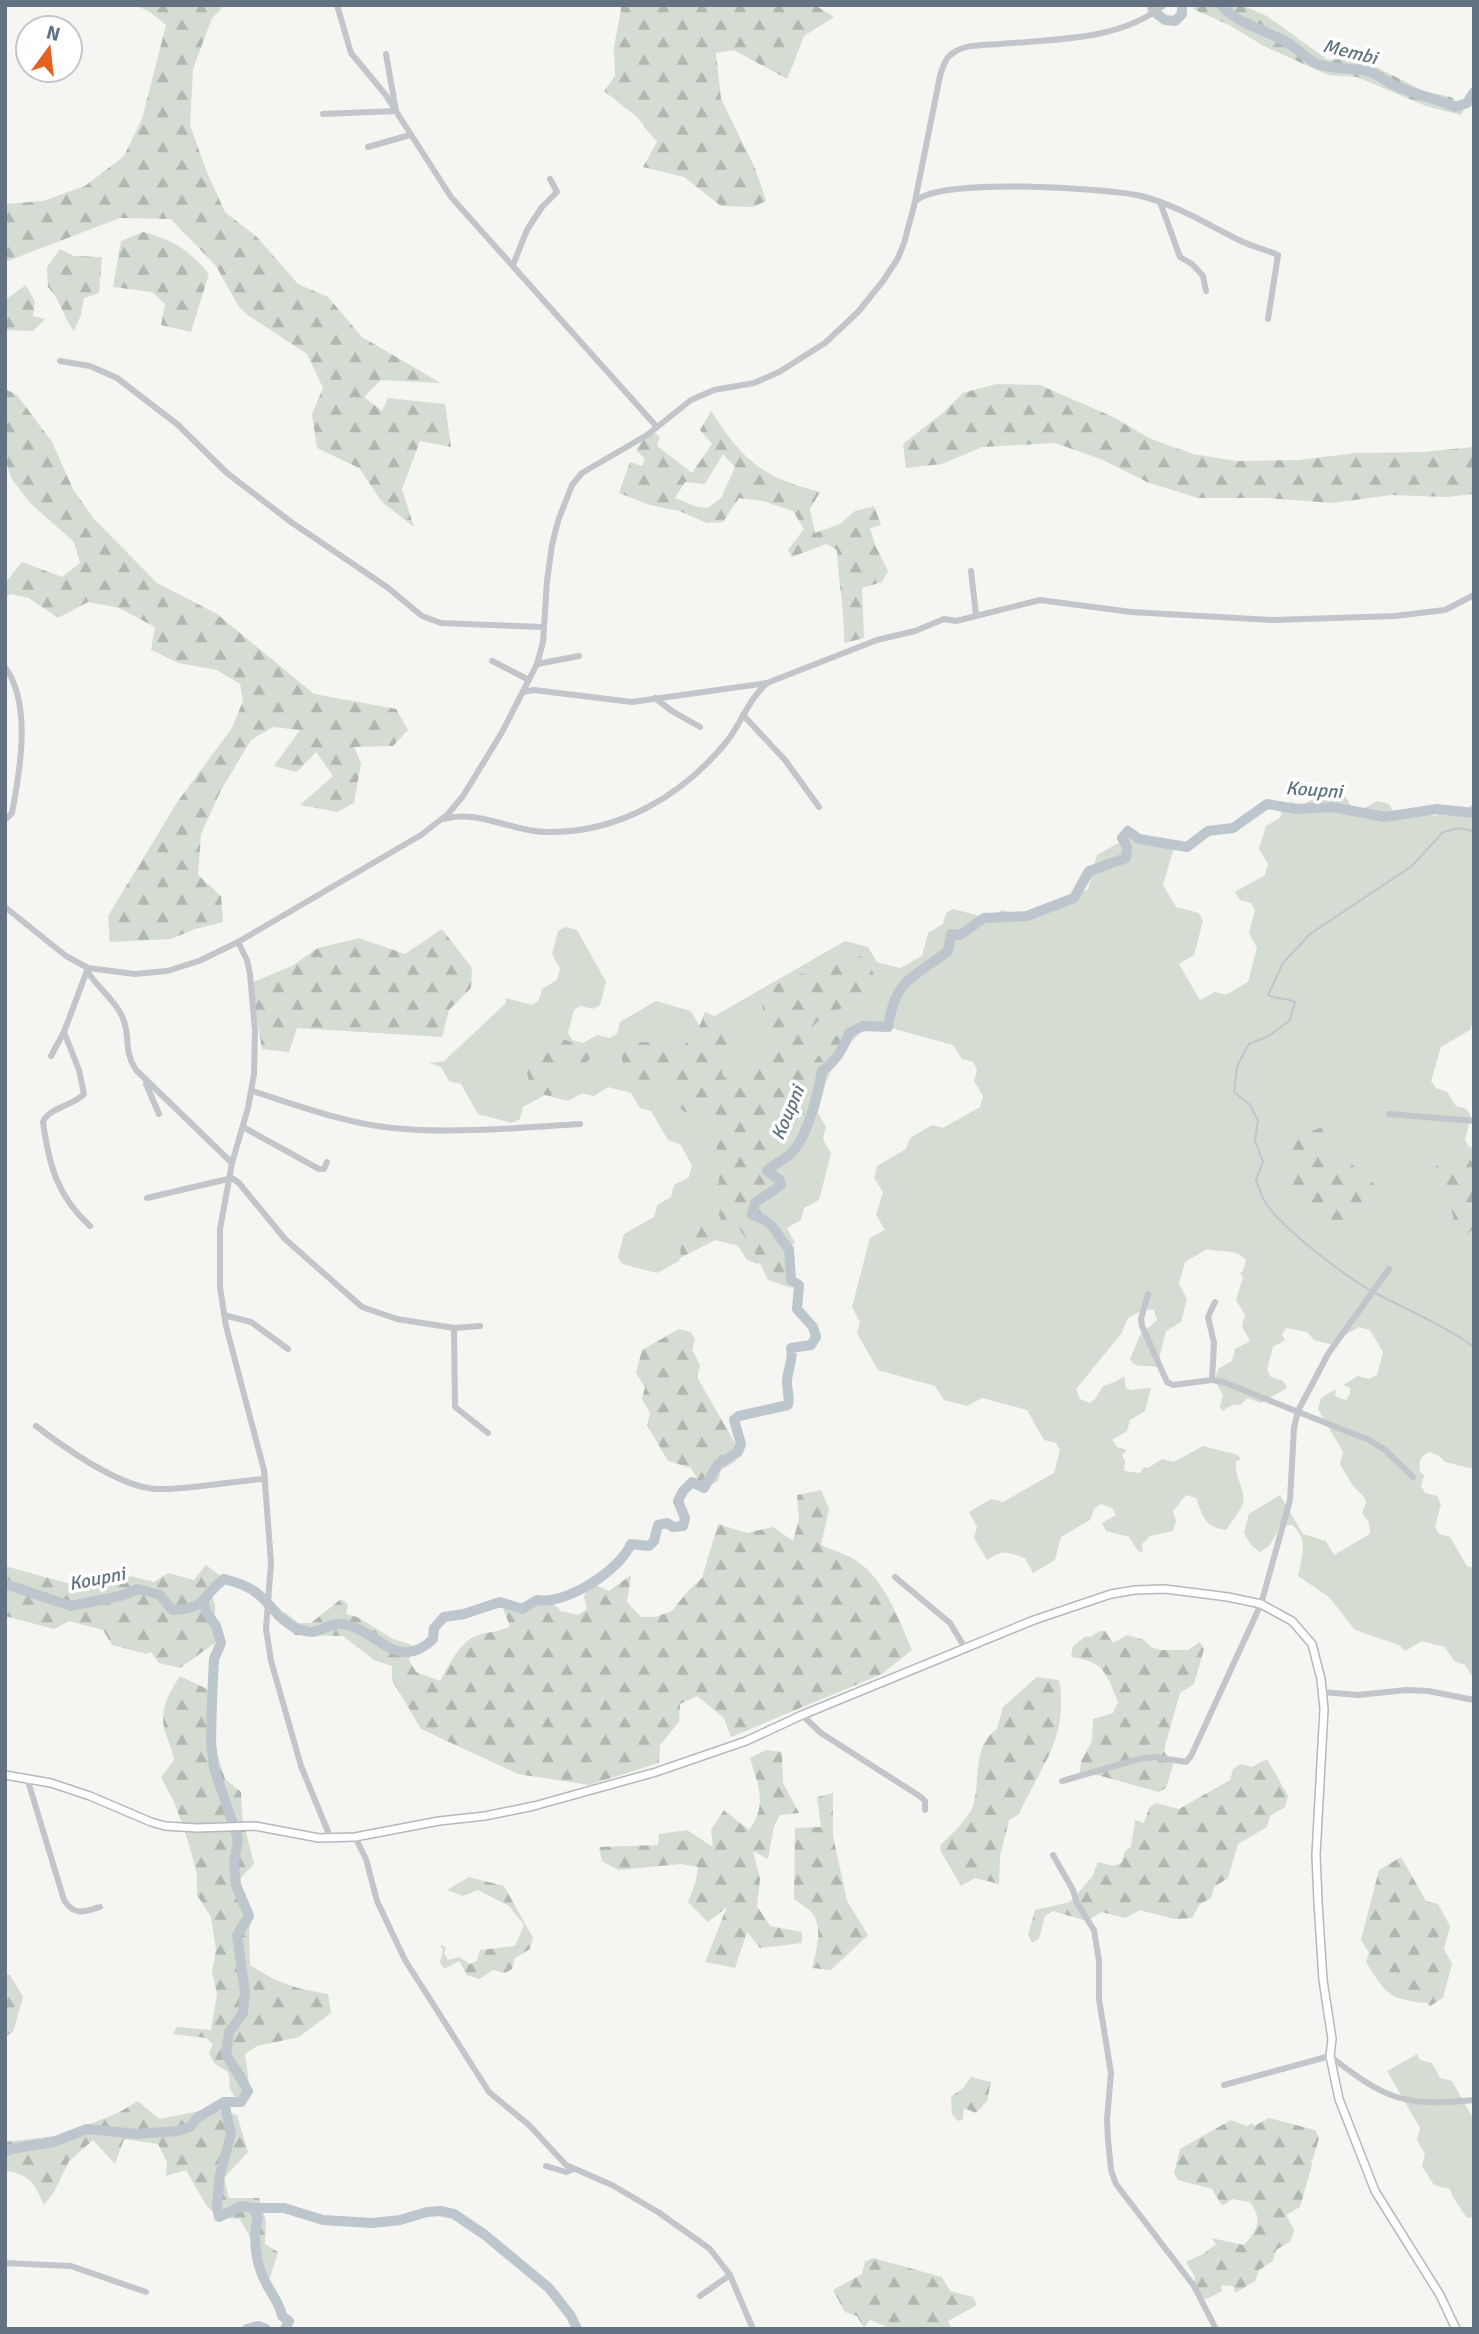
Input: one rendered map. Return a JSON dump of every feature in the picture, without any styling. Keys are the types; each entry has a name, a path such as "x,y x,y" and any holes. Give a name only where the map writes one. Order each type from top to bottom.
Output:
{"main road":[{"path":"5,1775 27,1778 90,1796 151,1822 180,1828 242,1825 331,1839 355,1837 439,1821 485,1816 656,1772 746,1741 802,1715 1063,1609 1124,1591 1172,1590 1261,1604 1292,1621 1312,1644 1322,1692 1323,1729 1316,1855 1323,1980 1332,2039 1330,2056 1344,2113 1375,2191 1440,2295 1456,2329"}],"street":[{"path":"337,5 351,53 382,89 451,197 657,427"},
{"path":"440,821 463,796 501,734 537,664 555,532 572,485 590,468 636,442 703,394 766,379 808,355 836,334 877,291 893,267 904,243 940,76 951,54 973,46 1099,34 1149,18 1164,5"},
{"path":"386,54 396,111"},
{"path":"323,114 396,111"},
{"path":"368,147 410,135"},
{"path":"513,265 527,230 542,207 557,191 550,179"},
{"path":"914,206 917,198 954,188 976,187 1051,187 1110,191 1160,202 1250,245 1278,255 1268,318"},
{"path":"1160,202 1182,260 1192,264 1203,276 1206,291"},
{"path":"61,361 90,366 117,378 177,424 221,468 245,487 387,587 422,616 441,623 544,627"},
{"path":"971,571 976,615"},
{"path":"523,692 534,690 632,702 767,683 877,640 915,631 944,619 956,621 1040,600 1131,612 1240,619 1395,616 1445,610 1474,595"},
{"path":"537,664 579,656"},
{"path":"492,661 530,680"},
{"path":"5,667 19,704 22,746 12,813 5,820"},
{"path":"88,969 135,974 167,971 199,961 238,942 346,880 447,817 554,831 592,827 640,813 673,794 689,780 728,740 756,694 767,683"},
{"path":"655,698 700,727"},
{"path":"743,715 785,760 819,807"},
{"path":"5,907 66,956 88,969 122,1016 128,1037 129,1059 145,1081 159,1114"},
{"path":"238,942 249,967 255,1041 252,1091 228,1178 220,1229 219,1253 224,1315 260,1450 265,1479 271,1563 267,1604 268,1646 301,1766 331,1839"},
{"path":"51,1056 64,1032 88,969"},
{"path":"64,1032 79,1070 84,1094 71,1105 47,1115 43,1122 53,1174 66,1200 90,1226"},
{"path":"145,1081 159,1091 232,1163"},
{"path":"252,1091 344,1118 390,1128 492,1129 580,1124"},
{"path":"1389,1114 1474,1121"},
{"path":"243,1127 319,1169 324,1169 327,1162"},
{"path":"148,1198 228,1178 236,1180 285,1239 362,1307 397,1319 454,1328 480,1326"},
{"path":"1062,1781 1139,1759 1155,1757 1186,1762 1191,1756 1261,1604 1290,1500 1294,1428 1298,1411 1328,1354 1389,1269"},
{"path":"1148,1294 1141,1319 1142,1326 1167,1382 1173,1385 1212,1380 1298,1411 1369,1440 1385,1450 1413,1477"},
{"path":"1212,1380 1214,1343 1208,1317 1215,1302"},
{"path":"224,1315 251,1322 288,1349"},
{"path":"454,1328 455,1407 488,1433"},
{"path":"36,1426 56,1442 107,1472 153,1489 265,1479"},
{"path":"895,1577 950,1623 965,1648"},
{"path":"1322,1692 1358,1695 1406,1690 1474,1700"},
{"path":"802,1715 821,1733 921,1797 925,1801 925,1810"},
{"path":"27,1778 64,1900 74,1911 100,1907"},
{"path":"355,1837 366,1859 377,1901 405,1960 482,2082 499,2102 521,2118 573,2169 611,2185 658,2211 710,2249 730,2274 753,2329"},
{"path":"1054,1855 1077,1903 1094,1930 1099,1961 1099,1999 1111,2073 1107,2120 1111,2170 1116,2184 1194,2286 1216,2329"},
{"path":"1224,2085 1330,2056 1365,2082 1401,2099 1438,2103 1474,2099"},
{"path":"546,2166 566,2172 573,2169"},
{"path":"5,2263 71,2266 146,2292"},
{"path":"700,2296 730,2274"}],"green space":[{"path":"135,5 225,5 212,18 193,69 190,125 225,212 257,237 298,284 328,297 362,337 441,383 381,380 364,397 382,411 388,398 445,404 451,447 420,441 402,489 414,527 382,502 359,468 317,448 312,414 323,388 307,354 239,307 216,266 171,219 120,218 5,262 5,204 43,201 85,186 124,156 142,119 166,25 150,12"},
{"path":"619,5 815,5 834,17 804,36 787,79 734,50 716,53 721,99 755,168 766,201 753,207 721,206 684,177 643,167 657,142 637,117 604,91 615,76 614,47 621,9"},
{"path":"1196,5 1241,5 1267,16 1328,60 1358,58 1424,91 1451,97 1464,109 1461,115 1426,106 1357,77 1328,75 1193,9"},
{"path":"143,232 180,247 209,274 191,332 161,325 165,304 152,292 113,287 121,241"},
{"path":"60,249 74,256 102,257 99,293 84,298 74,331 48,287 47,267"},
{"path":"26,285 35,302 33,316 45,319 33,331 5,330 5,300"},
{"path":"996,384 1040,385 1113,417 1151,439 1193,454 1236,461 1299,460 1356,453 1423,452 1474,447 1474,494 1446,497 1391,495 1332,503 1268,498 1198,498 1147,482 1103,460 1055,443 982,447 942,464 906,468 903,444 944,412 963,393"},
{"path":"5,389 17,395 52,442 73,489 94,519 157,583 217,614 314,694 396,709 408,730 393,746 354,747 361,763 354,803 337,812 300,805 333,776 316,752 297,772 274,766 300,730 273,727 251,740 221,790 201,834 198,875 221,896 223,922 171,939 110,942 108,916 178,801 232,728 243,701 240,684 217,670 179,663 151,650 155,627 119,608 88,602 58,618 29,598 10,594 5,598 5,583 22,562 62,577 80,563 74,542 30,503 11,478 5,458"},
{"path":"711,411 733,442 756,465 783,480 820,492 810,509 815,533 840,524 855,511 874,506 881,525 870,528 888,571 882,582 862,588 864,638 844,643 837,550 826,544 792,557 788,550 804,529 793,511 763,501 739,498 723,522 707,523 679,511 650,505 619,493 630,462 642,466 645,459 636,450 650,429 660,437 657,446 692,473 712,444 700,430","holes":["723,454 735,467 721,498 708,508 697,507 675,498 685,482 705,484"]},
{"path":"1343,792 1351,806 1363,809 1377,801 1389,804 1398,819 1412,810 1435,816 1450,808 1461,811 1474,804 1474,1018 1470,1030 1441,1047 1431,1081 1436,1088 1447,1092 1456,1106 1467,1109 1471,1117 1465,1140 1469,1147 1474,1148 1474,1469 1445,1462 1438,1455 1429,1452 1420,1460 1420,1472 1424,1475 1421,1486 1425,1493 1437,1496 1441,1504 1435,1527 1439,1534 1450,1537 1467,1566 1474,1568 1474,1679 1465,1665 1454,1661 1445,1647 1422,1641 1405,1651 1399,1645 1355,1630 1329,1597 1298,1576 1302,1542 1301,1536 1292,1525 1281,1526 1269,1546 1260,1552 1251,1545 1244,1533 1249,1514 1280,1495 1303,1534 1326,1541 1334,1555 1370,1534 1369,1522 1362,1513 1365,1498 1353,1486 1340,1464 1343,1452 1318,1409 1321,1398 1336,1389 1335,1396 1346,1400 1350,1388 1343,1385 1358,1376 1369,1379 1377,1375 1383,1352 1370,1330 1359,1327 1330,1344 1314,1340 1307,1332 1286,1328 1282,1335 1285,1340 1273,1347 1267,1370 1271,1377 1283,1381 1287,1388 1261,1403 1248,1398 1240,1405 1232,1405 1222,1411 1220,1407 1223,1395 1215,1381 1218,1369 1232,1361 1235,1349 1250,1341 1242,1326 1245,1315 1236,1300 1243,1277 1240,1273 1246,1260 1233,1252 1207,1249 1185,1262 1179,1284 1187,1299 1181,1322 1166,1331 1157,1367 1138,1366 1130,1359 1140,1335 1157,1320 1154,1310 1143,1310 1128,1318 1121,1334 1076,1389 1080,1399 1090,1403 1103,1386 1124,1376 1126,1388 1151,1388 1145,1411 1130,1420 1127,1431 1112,1440 1117,1447 1127,1450 1122,1455 1125,1461 1124,1471 1140,1473 1144,1467 1148,1468 1162,1459 1174,1462 1203,1446 1238,1455 1241,1460 1236,1461 1236,1467 1243,1501 1226,1530 1209,1523 1196,1498 1186,1495 1173,1511 1176,1521 1173,1531 1150,1536 1142,1544 1143,1553 1138,1551 1129,1537 1106,1531 1102,1523 1116,1515 1112,1508 1101,1504 1094,1509 1090,1520 1061,1537 1055,1560 1033,1573 1025,1558 1012,1554 1002,1553 987,1560 974,1538 977,1527 969,1512 991,1499 1003,1502 1054,1473 1060,1450 1056,1443 1044,1440 1027,1410 982,1398 967,1406 944,1400 935,1386 878,1370 857,1333 860,1322 852,1307 870,1238 885,1230 876,1215 883,1192 874,1178 877,1166 906,1149 910,1138 932,1125 943,1128 980,1107 983,1096 974,1081 977,1069 973,1062 962,1059 953,1045 873,1023 836,1044 818,1113 826,1127 823,1139 831,1154 819,1200 804,1208 801,1220 787,1228 795,1243 758,1264 747,1260 738,1246 704,1237 682,1249 679,1261 657,1273 622,1264 618,1257 624,1234 654,1217 657,1205 671,1197 674,1185 689,1177 692,1165 680,1144 668,1140 651,1111 640,1108 631,1093 608,1087 594,1096 582,1093 568,1101 545,1095 523,1107 520,1119 512,1123 478,1114 461,1084 449,1081 441,1067 429,1063 444,1061 506,1003 506,998 532,1005 539,1000 542,989 557,980 560,969 552,954 558,931 565,927 577,930 606,982 600,1005 593,1009 581,1006 574,1010 568,1033 572,1040 583,1043 598,1035 609,1038 617,1034 620,1022 656,1001 691,1011 699,1025 845,941 868,947 877,962 900,968 922,956 928,933 943,924 946,913 953,909 988,918 1002,910 1025,916 1040,907 1052,910 1088,889 1097,855 1134,834 1168,843 1173,851 1163,885 1176,907 1199,913 1203,921 1194,955 1179,964 1200,1000 1215,992 1226,995 1248,982 1257,948 1249,933 1255,910 1251,903 1240,900 1235,892 1265,875 1268,864 1259,849 1266,826 1280,818 1283,806 1291,802 1302,805 1317,797 1328,800"},
{"path":"442,929 472,968 471,988 449,1010 442,1037 297,1028 289,1052 262,1049 251,983 292,966 318,948 359,938 405,954"},
{"path":"867,954 881,998 851,1005 821,1019 809,1034 808,1056 786,1068 808,1070 828,1036 858,1035 838,1057 799,1138 782,1160 777,1181 761,1212 789,1252 791,1288 768,1280 739,1228 680,1258 681,1243 700,1208 707,1228 722,1222 710,1194 719,1183 716,1152 720,1129 682,1110 670,1086 623,1076 622,1055 591,1057 581,1069 559,1067 551,1096 531,1093 527,1072 539,1039 556,1036 588,1049 618,1043 649,1042 681,1047 696,1035 705,1012 720,1018 724,1035 739,1055 721,1066 723,1076 734,1082 746,1081 756,1059 770,1044 760,994 788,978"},
{"path":"1325,1126 1330,1143 1324,1147 1330,1159 1353,1165 1362,1179 1373,1183 1377,1190 1363,1198 1356,1221 1349,1226 1315,1216 1306,1202 1295,1199 1290,1191 1294,1180 1277,1150 1299,1138 1304,1139 1306,1133"},
{"path":"1469,1158 1474,1165 1474,1202 1470,1206 1474,1227 1468,1234 1460,1233 1450,1204 1442,1201 1430,1179 1433,1168 1450,1161"},
{"path":"679,1329 691,1332 695,1339 692,1350 700,1365 697,1377 739,1450 736,1461 721,1470 718,1481 711,1485 699,1482 691,1468 668,1461 647,1425 650,1413 642,1399 645,1387 636,1373 642,1350"},
{"path":"821,1490 829,1509 821,1545 852,1558 873,1575 889,1599 912,1650 882,1674 731,1737 724,1718 697,1696 680,1704 679,1722 660,1745 659,1763 589,1785 518,1774 421,1729 392,1680 392,1666 374,1660 343,1636 295,1635 274,1618 285,1612 298,1623 311,1623 341,1599 348,1604 346,1614 357,1617 393,1639 412,1645 409,1660 416,1672 440,1681 455,1655 470,1639 510,1626 503,1609 548,1598 561,1611 578,1615 587,1609 584,1596 591,1583 609,1591 631,1575 627,1602 641,1617 655,1617 672,1611 702,1578 718,1524 747,1533 773,1527 793,1541 799,1519 797,1495"},
{"path":"206,1565 226,1580 212,1595 215,1605 215,1643 180,1668 159,1663 151,1652 146,1654 112,1645 103,1630 69,1621 54,1629 5,1616 5,1566 78,1586 93,1578 116,1584 130,1576 154,1582 168,1573 194,1580"},
{"path":"1105,1631 1113,1643 1127,1635 1144,1640 1151,1647 1161,1650 1188,1650 1200,1642 1204,1649 1194,1684 1180,1693 1164,1750 1173,1765 1166,1788 1159,1792 1090,1773 1079,1779 1081,1761 1092,1741 1093,1719 1113,1713 1118,1702 1111,1684 1098,1666 1071,1657 1073,1646 1086,1636 1090,1637"},
{"path":"180,1676 207,1689 214,1722 213,1741 225,1779 241,1792 242,1816 254,1864 239,1880 253,1912 249,1932 250,1965 287,1984 328,1994 331,2013 299,2037 257,2046 245,2054 249,2083 245,2099 234,2096 229,2087 228,2072 214,2063 209,2053 213,2044 206,2038 173,2034 177,2027 211,2030 217,1994 212,1972 216,1950 211,1917 197,1895 197,1874 188,1841 175,1804 161,1777 174,1760 164,1728 163,1714 169,1694"},
{"path":"1037,1677 1059,1680 1061,1700 1057,1735 1019,1814 1009,1820 1000,1856 999,1884 975,1878 961,1886 940,1850 941,1844 971,1810 984,1744 997,1729 1003,1707"},
{"path":"766,1750 782,1752 783,1783 799,1813 780,1815 774,1826 768,1859 753,1851 760,1879 757,1906 770,1926 802,1932 802,1943 760,1948 747,1932 735,1968 705,1962 727,1907 708,1922 688,1902 698,1867 681,1864 618,1870 602,1861 599,1847 658,1845 659,1834 687,1830 713,1847 711,1830 724,1810 749,1830 755,1821 760,1803 750,1758"},
{"path":"1267,1759 1288,1796 1285,1807 1270,1816 1267,1827 1238,1844 1228,1878 1214,1887 1211,1898 1200,1904 1192,1918 1174,1919 1140,1910 1125,1918 1102,1912 1087,1921 1053,1911 1045,1916 1039,1939 1032,1943 1028,1935 1035,1910 1070,1902 1092,1877 1098,1862 1114,1866 1122,1862 1125,1851 1131,1847 1135,1820 1144,1823 1149,1808 1156,1803 1179,1809 1230,1780 1233,1769 1241,1764 1252,1767"},
{"path":"833,1793 833,1836 847,1901 868,1935 831,1970 812,1968 818,1926 812,1913 794,1899 795,1828 821,1827 817,1797"},
{"path":"1401,1857 1426,1901 1438,1904 1450,1926 1444,1949 1452,1964 1443,1998 1430,2006 1427,2003 1396,1997 1384,1988 1366,1962 1369,1953 1361,1940 1379,1870"},
{"path":"469,1877 504,1886 533,1938 530,1949 515,1958 512,1969 505,1973 493,1970 479,1979 467,1975 459,1961 444,1969 440,1962 443,1950 440,1945 446,1947 444,1953 448,1960 459,1957 470,1964 477,1961 480,1950 515,1946 524,1925 509,1906 478,1890 463,1896 447,1890"},
{"path":"5,1974 10,1975 23,1997 13,2032 6,2036"},
{"path":"1417,2054 1420,2060 1432,2063 1440,2078 1452,2081 1474,2120 1474,2217 1467,2218 1450,2189 1434,2185 1422,2166 1425,2154 1417,2140 1420,2128 1387,2071"},
{"path":"971,2077 991,2082 987,2101 976,2113 964,2108 963,2119 958,2121 952,2114 951,2097 963,2088"},
{"path":"138,2101 159,2119 211,2109 237,2115 248,2152 224,2178 229,2198 259,2198 266,2221 265,2244 278,2252 267,2288 251,2239 240,2219 219,2218 206,2205 186,2170 166,2176 167,2162 158,2144 124,2139 115,2164 93,2140 69,2161 54,2192 44,2205 30,2181 5,2170 5,2142 62,2135 118,2113"},
{"path":"1269,2118 1315,2130 1319,2138 1300,2207 1286,2215 1294,2230 1291,2241 1276,2250 1273,2261 1259,2270 1255,2281 1235,2293 1233,2286 1221,2285 1222,2291 1207,2299 1196,2296 1192,2289 1195,2277 1186,2262 1216,2244 1211,2238 1244,2245 1253,2234 1258,2220 1250,2202 1232,2199 1224,2205 1212,2189 1178,2180 1174,2173 1180,2149 1231,2120 1247,2126 1252,2123 1254,2126"},
{"path":"873,2258 942,2277 950,2291 973,2297 977,2305 948,2321 952,2329 886,2329 885,2326 870,2320 864,2328 857,2316 845,2312 833,2290 862,2274 865,2262"}],"waterway":[{"name":"Membi","path":"1152,5 1153,11 1165,20 1175,21 1182,14 1182,5"},
{"name":"Membi","path":"1221,5 1236,18 1282,40 1317,64 1371,72 1391,84 1455,107 1467,103 1474,92"},
{"name":"Koupni","path":"5,1584 71,1606 120,1596 138,1589 160,1595 172,1610 197,1605 224,1579 254,1591 284,1620 303,1631 316,1632 340,1624 358,1629 389,1647 404,1652 416,1650 430,1642 434,1628 444,1617 464,1614 500,1602 522,1609 537,1600 549,1600 576,1592 604,1575 631,1544 649,1546 654,1541 658,1525 667,1523 673,1527 683,1526 685,1518 678,1501 683,1491 692,1482 704,1488 718,1464 738,1452 741,1444 734,1420 739,1416 788,1405 787,1382 791,1348 811,1345 816,1337 813,1327 797,1309 799,1285 791,1280 789,1249 766,1221 752,1215 755,1203 781,1185 779,1179 767,1171 790,1154 802,1138 811,1116 822,1071 838,1054 849,1033 863,1026 888,1027 891,1011 901,989 916,974 948,951 951,934 960,935 984,918 1027,916 1074,898 1089,871 1126,858 1127,847 1122,838 1128,831 1139,839 1187,847 1208,831 1233,828 1267,804 1296,809 1332,807 1385,817 1437,809 1474,813"},
{"path":"1474,831 1459,828 1443,832 1412,866 1310,934 1283,963 1268,995 1295,1002 1290,1020 1269,1036 1249,1044 1237,1066 1234,1092 1250,1105 1258,1120 1255,1140 1263,1162 1256,1180 1264,1200 1284,1224 1315,1251 1363,1286 1474,1347"},
{"path":"5,2152 53,2142 87,2129 137,2134 178,2131 191,2126 197,2118 224,2102 241,2102 248,2091 226,2054 229,2032 243,2013 245,1992 237,1935 249,1916 236,1885 234,1863 238,1839 214,1768 211,1742 214,1659 221,1643 216,1626 206,1612 204,1600"},
{"path":"224,2102 231,2134 220,2174 217,2206 219,2217 242,2206 253,2208 258,2218 255,2234 258,2261 282,2316 289,2321 285,2329"},
{"path":"253,2208 284,2208 323,2220 373,2223 400,2220 427,2212 454,2214 485,2235 549,2288 571,2316 577,2329"},
{"path":"247,2329 258,2326 266,2329"}]}
